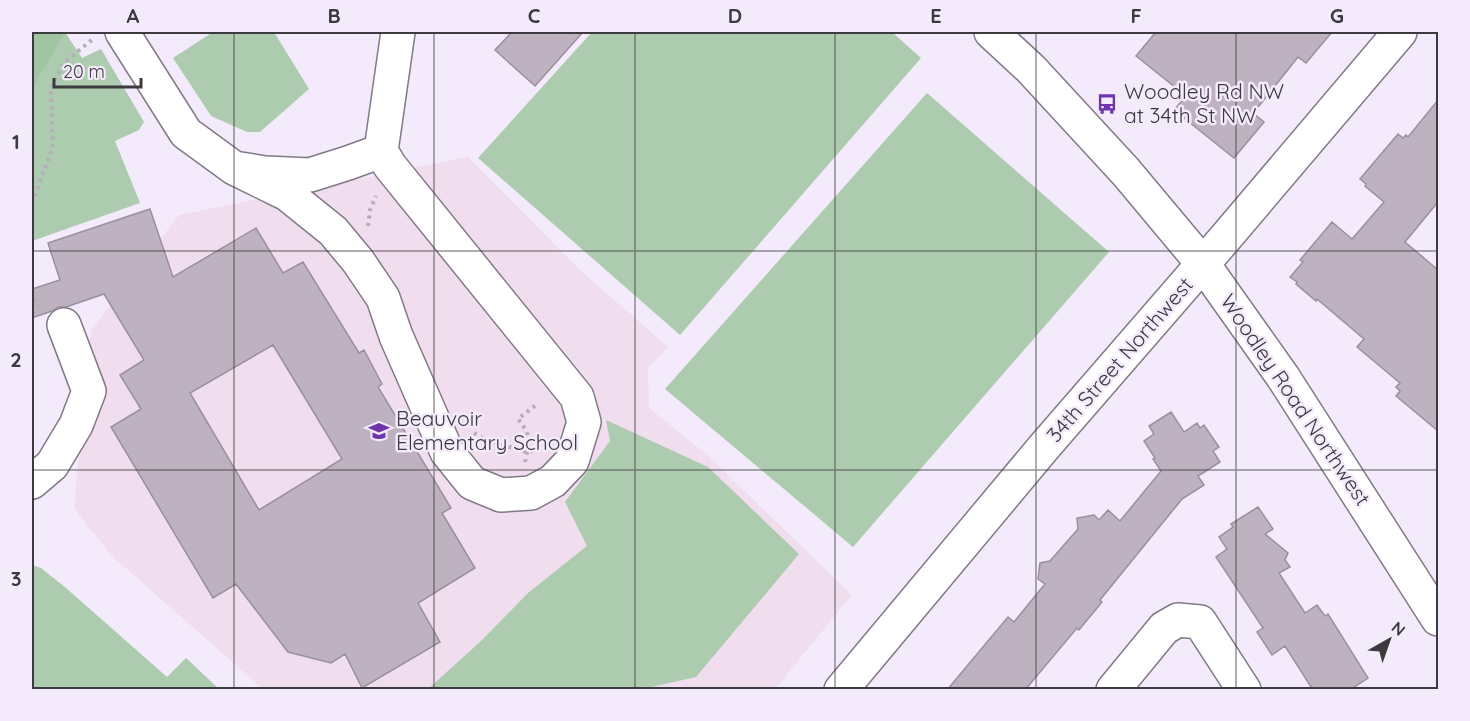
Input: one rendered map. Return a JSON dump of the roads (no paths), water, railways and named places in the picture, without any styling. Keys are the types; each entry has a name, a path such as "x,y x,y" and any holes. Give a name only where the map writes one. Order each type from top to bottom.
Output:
{"main road":[{"path":"109,33 186,133 234,168 287,194 333,231 358,261 383,298 396,336 447,452 472,483 501,495 531,492 553,481 572,461 584,422 577,397 390,166 381,151 398,32"},
{"name":"Woodley Road Northwest","path":"992,32 1031,69 1118,164 1203,264 1283,377 1438,619"},
{"name":"34th Street Northwest","path":"841,690 1044,447 1400,32"},
{"path":"234,168 265,173 310,175 381,151"},
{"path":"32,482 52,465 76,425 89,391 64,325"},
{"path":"1113,690 1164,628 1178,620 1200,622 1244,690"}],"place":[{"name":"Woodley Rd NW at 34th St NW","path":"1107,104"},
{"name":"Beauvoir Elementary School","path":"379,431"}]}
